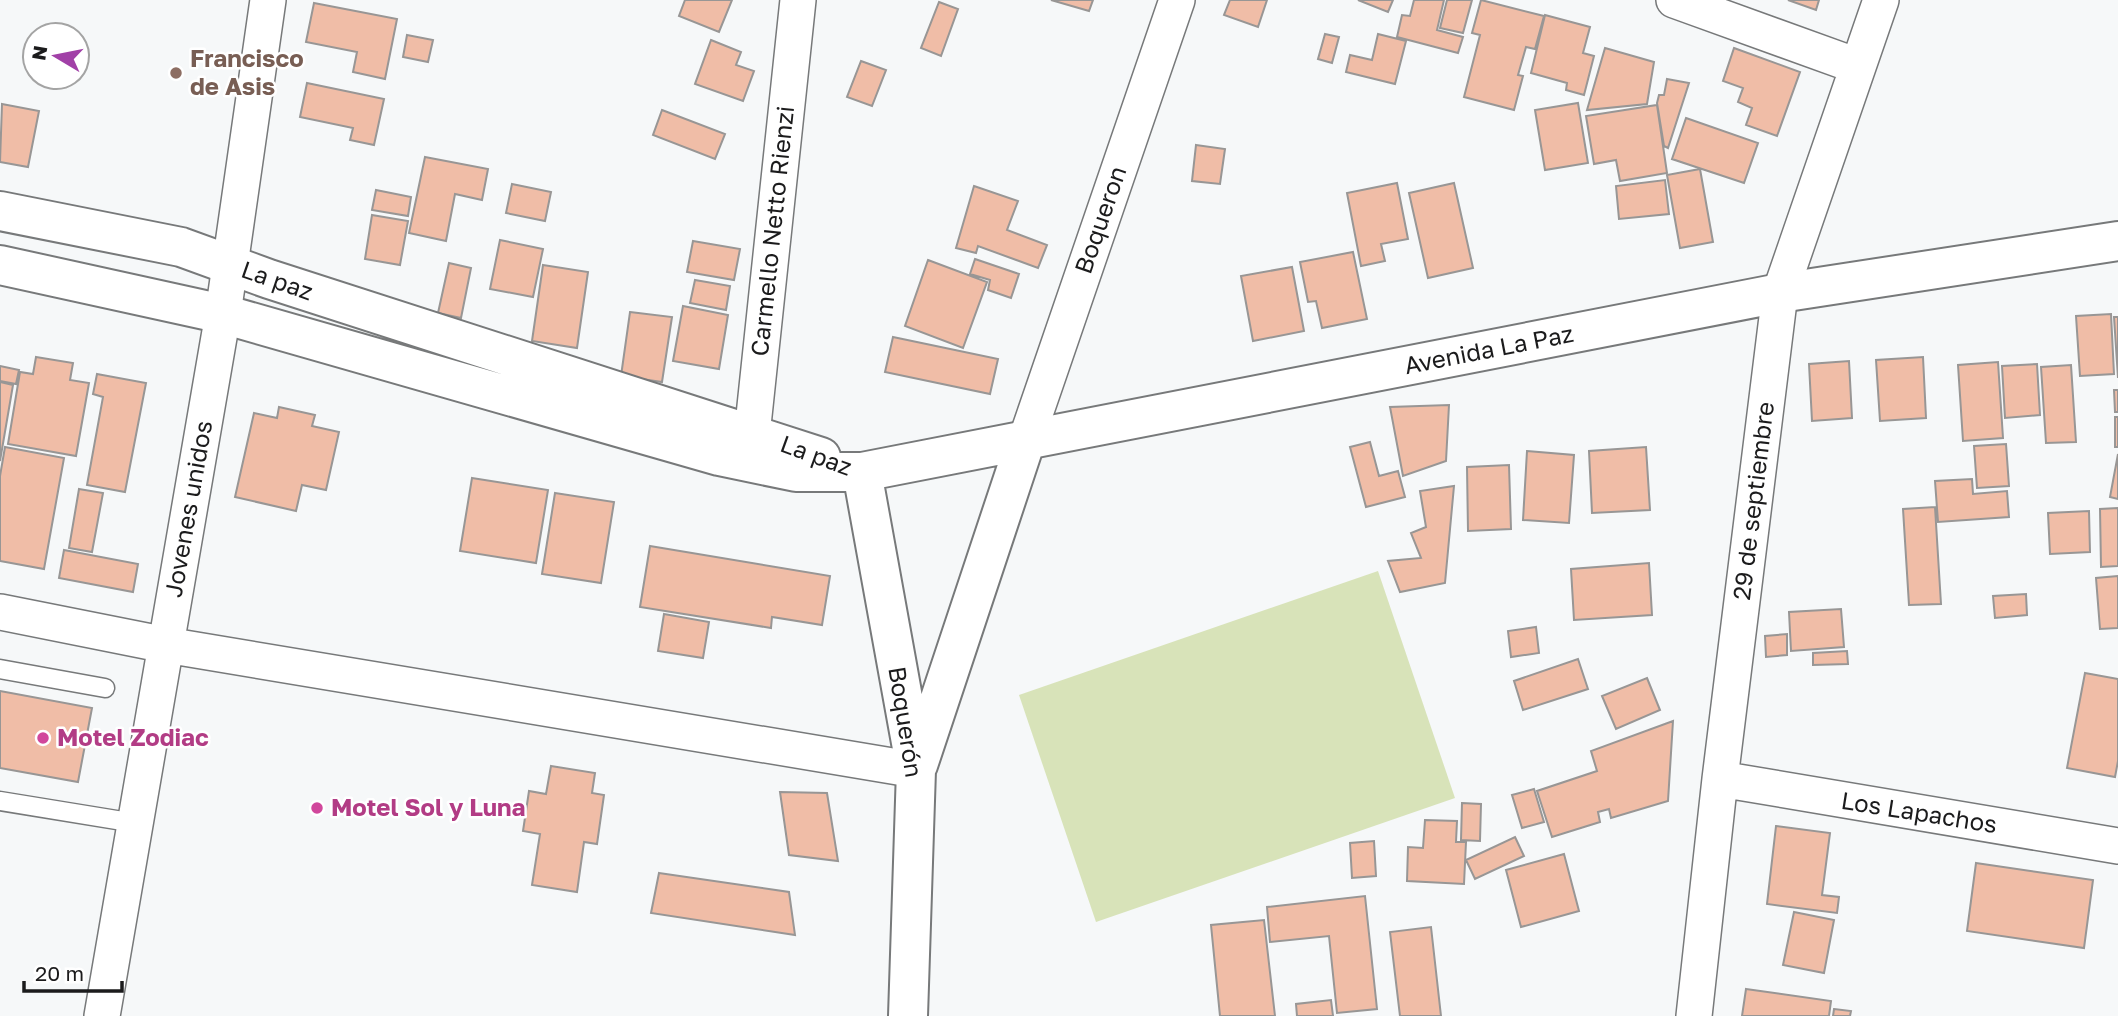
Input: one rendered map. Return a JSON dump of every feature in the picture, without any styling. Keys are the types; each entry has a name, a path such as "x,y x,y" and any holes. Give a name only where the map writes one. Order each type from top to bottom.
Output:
{"street":[{"name":"Jovenes unidos","path":"102,1016 223,314 268,0"},
{"name":"Carmello Netto Rienzi","path":"750,448 798,0"},
{"name":"Boqueron","path":"1026,440 1177,0"},
{"path":"1674,0 1857,66"},
{"name":"29 de septiembre","path":"1694,1016 1720,779 1780,293 1881,0"},
{"name":"La paz","path":"0,211 181,247 750,448 796,472 862,472"},
{"name":"Avenida La Paz","path":"862,472 1780,293 2118,241"},
{"name":"La paz","path":"0,265 223,314 750,448"},
{"path":"0,612 166,645 916,770 1026,440"},
{"name":"Boquerón","path":"862,472 916,770 908,1016"},
{"name":"Los Lapachos","path":"1720,779 2118,846"}],"lane":[{"path":"0,669 105,688"},
{"path":"0,801 135,823"}],"green space":[{"path":"1378,571 1455,798 1096,922 1019,695"}],"building":[{"path":"685,0 732,0 719,32 679,16"},
{"path":"1051,0 1093,0 1089,11"},
{"path":"1230,0 1267,0 1258,27 1224,15"},
{"path":"1358,0 1393,0 1388,12"},
{"path":"1414,0 1444,0 1437,30 1463,37 1458,53 1397,37 1402,15 1410,16"},
{"path":"1447,0 1472,0 1463,33 1440,28"},
{"path":"1481,0 1544,16 1535,49 1526,47 1518,75 1523,76 1514,110 1464,97 1480,35 1472,33"},
{"path":"1788,0 1819,0 1816,10"},
{"path":"939,2 958,9 941,56 921,48"},
{"path":"314,3 397,19 385,79 353,72 357,52 306,42"},
{"path":"1545,15 1590,27 1583,53 1594,56 1584,95 1566,90 1567,83 1531,73"},
{"path":"1325,34 1339,37 1332,63 1318,59"},
{"path":"1378,34 1406,41 1395,84 1346,72 1350,55 1372,60"},
{"path":"407,35 433,40 428,62 403,57"},
{"path":"711,40 741,52 736,65 754,71 743,101 695,84"},
{"path":"1605,48 1654,62 1647,104 1587,110"},
{"path":"1734,48 1800,72 1777,136 1746,125 1752,108 1738,102 1743,88 1723,81"},
{"path":"861,61 886,70 872,106 847,97"},
{"path":"1667,79 1689,83 1668,148 1664,146 1657,103 1659,95 1664,95"},
{"path":"307,83 384,99 374,145 350,140 353,128 300,117"},
{"path":"1578,103 1588,163 1545,170 1535,110"},
{"path":"2,104 39,111 28,167 0,162"},
{"path":"1657,105 1667,173 1620,181 1616,160 1594,164 1586,116"},
{"path":"662,110 725,134 715,159 653,135"},
{"path":"1686,118 1758,143 1744,183 1672,159"},
{"path":"1196,145 1225,149 1220,184 1192,181"},
{"path":"425,157 488,169 482,200 455,194 446,241 409,233"},
{"path":"1700,169 1713,242 1680,248 1667,175"},
{"path":"1665,180 1669,214 1619,219 1616,186"},
{"path":"1397,183 1408,239 1381,244 1385,261 1361,266 1347,193"},
{"path":"1454,183 1473,268 1428,278 1409,193"},
{"path":"512,184 551,192 545,221 506,213"},
{"path":"974,186 1018,201 1007,230 1047,245 1038,268 978,246 976,253 956,248"},
{"path":"376,190 411,197 408,216 372,210"},
{"path":"372,215 408,221 400,265 365,259"},
{"path":"500,240 543,249 533,297 490,289"},
{"path":"693,241 740,249 734,280 687,272"},
{"path":"1353,252 1367,319 1322,328 1316,301 1308,302 1300,262"},
{"path":"975,259 1019,274 1011,298 988,290 990,280 970,274"},
{"path":"928,260 987,282 963,348 905,326"},
{"path":"449,263 471,268 461,318 438,313"},
{"path":"543,265 588,272 577,348 532,341"},
{"path":"1292,267 1304,331 1253,341 1241,276"},
{"path":"695,280 730,286 726,310 690,303"},
{"path":"683,306 728,315 719,369 673,361"},
{"path":"630,312 672,317 662,382 621,376"},
{"path":"2111,314 2114,374 2080,376 2076,316"},
{"path":"2114,317 2118,317 2118,378"},
{"path":"893,337 998,359 990,394 885,372"},
{"path":"36,357 73,363 70,380 89,383 76,456 8,444 20,372 33,374"},
{"path":"1923,357 1926,418 1880,421 1876,360"},
{"path":"1849,361 1852,418 1812,421 1809,364"},
{"path":"1998,362 2003,438 1963,441 1958,365"},
{"path":"2037,364 2040,415 2005,418 2002,366"},
{"path":"2071,365 2076,442 2046,443 2041,367"},
{"path":"0,366 19,370 16,384 0,381"},
{"path":"97,374 146,383 125,492 87,485 103,397 93,394"},
{"path":"0,382 13,385 0,461"},
{"path":"2114,390 2118,390 2118,412 2115,412"},
{"path":"1449,405 1446,461 1403,476 1390,407"},
{"path":"279,407 315,415 312,426 339,432 326,490 302,485 296,511 235,497 254,413 277,418"},
{"path":"2115,417 2118,417 2118,447 2115,447"},
{"path":"1370,442 1379,476 1398,471 1405,497 1366,507 1350,447"},
{"path":"2006,444 2009,486 1977,488 1974,446"},
{"path":"5,447 64,458 44,569 0,561 0,476"},
{"path":"1646,447 1650,510 1592,513 1589,451"},
{"path":"1527,451 1574,455 1569,523 1523,520"},
{"path":"2118,454 2118,499 2110,497"},
{"path":"1509,465 1511,529 1468,531 1467,467"},
{"path":"472,478 548,490 536,563 460,551"},
{"path":"1972,479 1973,494 2007,491 2009,517 1938,522 1935,481"},
{"path":"1454,486 1445,583 1400,592 1388,561 1421,558 1411,533 1426,527 1420,491"},
{"path":"79,489 103,493 92,552 69,548"},
{"path":"555,493 614,502 601,583 542,574"},
{"path":"1935,507 1941,604 1909,605 1903,509"},
{"path":"2118,508 2118,566 2101,567 2100,509"},
{"path":"2089,511 2090,552 2050,554 2048,513"},
{"path":"650,546 830,576 822,625 772,617 771,628 640,607"},
{"path":"64,550 138,564 133,592 59,578"},
{"path":"1649,563 1652,615 1574,620 1571,569"},
{"path":"2118,576 2118,628 2100,629 2096,578"},
{"path":"2026,594 2027,615 1995,618 1993,596"},
{"path":"1841,609 1844,647 1791,651 1789,612"},
{"path":"664,614 709,622 703,658 658,651"},
{"path":"1536,627 1539,653 1511,657 1508,631"},
{"path":"1787,634 1787,655 1766,657 1765,636"},
{"path":"1847,651 1848,664 1813,665 1813,653"},
{"path":"1578,659 1588,689 1523,710 1514,681"},
{"path":"2085,673 2118,679 2118,761 2115,777 2067,768"},
{"path":"1647,678 1660,710 1616,729 1602,696"},
{"name":"Motel Zodiac","path":"0,691 92,708 78,782 0,768"},
{"path":"1673,721 1668,801 1611,818 1609,809 1598,812 1600,822 1552,837 1537,791 1597,771 1591,751"},
{"path":"551,766 595,773 592,793 604,795 597,844 584,842 577,892 532,885 540,834 523,831 529,791 546,794"},
{"path":"1534,789 1544,822 1522,828 1512,795"},
{"path":"780,792 827,793 838,861 789,855"},
{"path":"1462,803 1481,804 1480,841 1461,840"},
{"path":"1425,820 1457,821 1456,842 1466,842 1464,884 1407,881 1408,847 1423,848"},
{"path":"1776,826 1830,833 1822,895 1839,897 1837,913 1767,904"},
{"path":"1515,837 1524,856 1475,879 1466,860"},
{"path":"1374,841 1376,876 1352,878 1350,843"},
{"path":"1564,854 1579,911 1521,927 1506,870"},
{"path":"1976,863 2093,880 2084,948 1967,931"},
{"path":"659,873 789,892 795,935 651,913"},
{"path":"1365,896 1377,1009 1337,1013 1329,936 1270,942 1267,907"},
{"path":"1794,912 1834,920 1824,973 1783,965"},
{"path":"1264,920 1275,1016 1220,1016 1211,925"},
{"path":"1431,927 1441,1016 1400,1016 1390,932"},
{"path":"1746,989 1831,1001 1829,1016 1742,1016"},
{"path":"1331,1000 1333,1016 1297,1016 1296,1004"},
{"path":"1834,1009 1851,1011 1850,1016 1833,1016"}],"place":[{"name":"Francisco de Asis","path":"176,73"},
{"name":"Motel Zodiac","path":"43,738"},
{"name":"Motel Sol y Luna","path":"317,808"}]}
